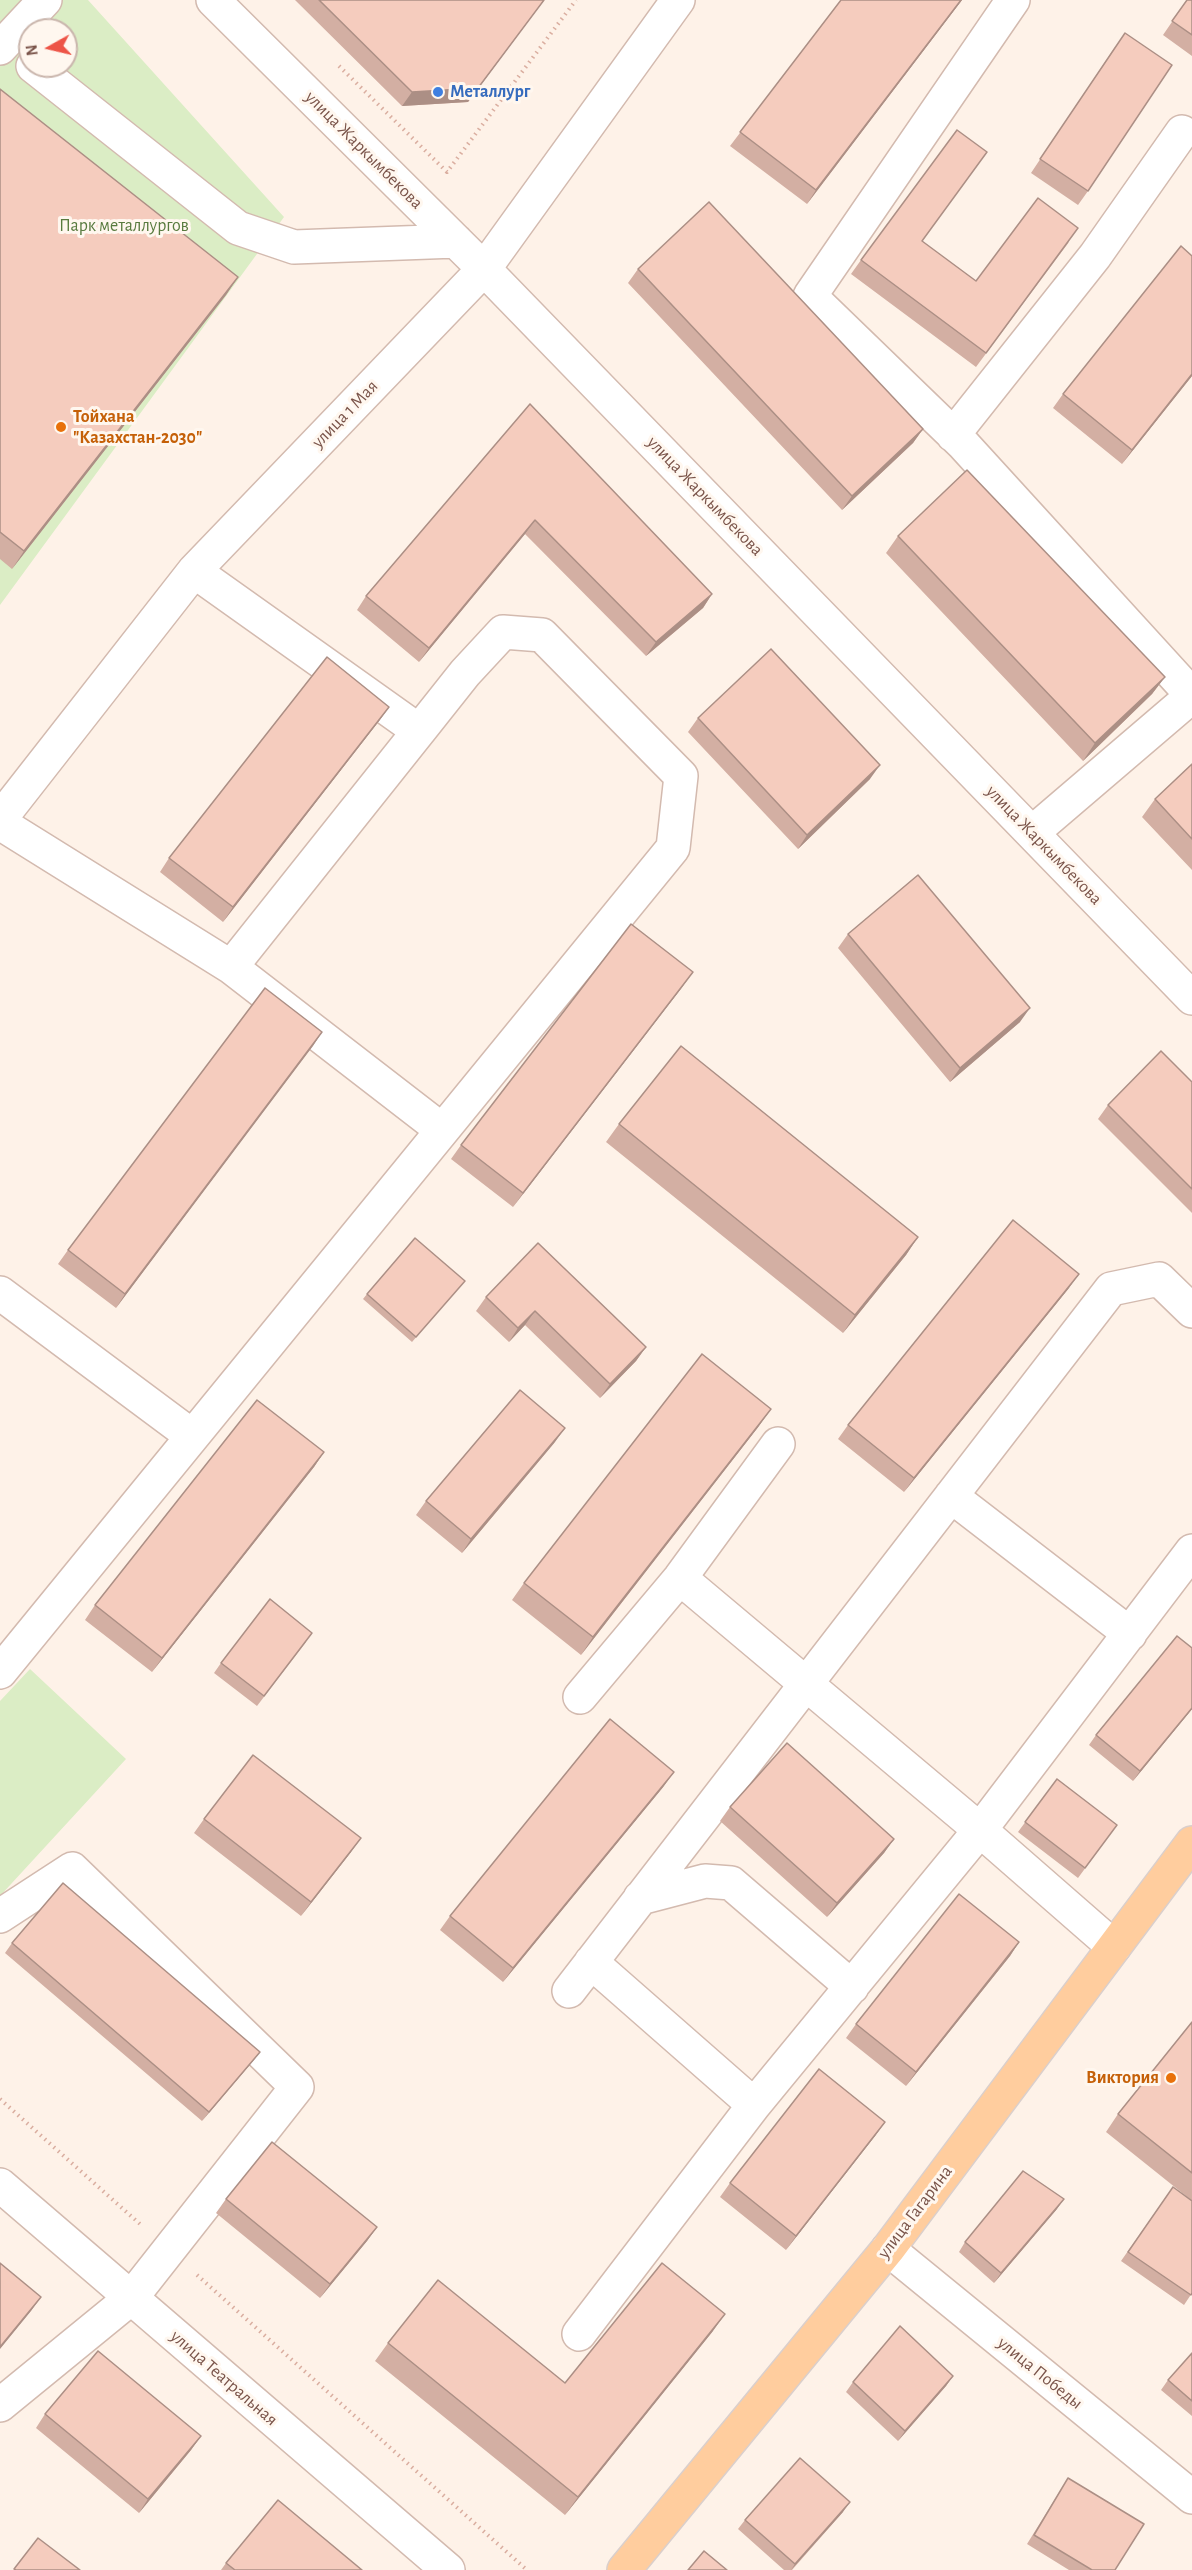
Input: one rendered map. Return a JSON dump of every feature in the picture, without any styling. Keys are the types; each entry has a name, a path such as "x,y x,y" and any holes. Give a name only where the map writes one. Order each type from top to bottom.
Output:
{"main road":[{"name":"улица Гагарина","path":"624,2570 888,2249 1192,1843"}],"street":[{"path":"18,56 2,46 45,0"},
{"name":"улица Жаркымбекова","path":"213,0 484,269 1192,998"},
{"name":"улица 1 Мая","path":"0,821 194,571 484,269 678,0"},
{"path":"1013,0 810,296 953,435 1192,696 1033,832"},
{"path":"48,78 238,228 294,247 456,241"},
{"path":"953,435 1095,256 1182,132"},
{"path":"194,571 418,731"},
{"path":"0,1672 673,848 681,776 542,636 503,632 465,673 231,967"},
{"path":"0,821 231,967 442,1130"},
{"path":"569,1991 1111,1289 1159,1279 1192,1311"},
{"path":"0,1293 192,1436"},
{"path":"580,1697 680,1578 778,1444"},
{"path":"951,1496 1130,1634"},
{"path":"579,2334 754,2105 980,1830 1192,1551"},
{"path":"680,1578 980,1830 1114,1947"},
{"path":"0,1915 72,1869 297,2087 131,2298 0,2405"},
{"path":"640,1898 705,1881 731,1883 852,1987"},
{"path":"591,1962 754,2105"},
{"name":"улица Театральная","path":"0,2185 448,2570"},
{"name":"улица Победы","path":"888,2249 1192,2497"}],"path":[{"path":"338,65 447,172 576,0"},
{"path":"0,2099 527,2570"}],"green space":[{"name":"Парк металлургов","path":"0,0 88,0 284,217 0,605"},
{"path":"30,1669 126,1759 0,1896 0,1701"}],"building":[{"path":"319,0 544,0 478,88 412,92"},
{"path":"841,0 961,0 816,190 740,132"},
{"path":"1187,0 1192,0 1192,35 1172,21"},
{"path":"1125,33 1172,65 1088,191 1040,159"},
{"name":"Парк металлургов","path":"0,89 238,277 24,551 0,532"},
{"path":"957,130 987,152 922,241 976,281 1038,198 1078,228 986,353 861,260"},
{"path":"709,202 923,429 852,496 638,269"},
{"path":"1181,246 1192,256 1192,374 1132,450 1063,394"},
{"path":"530,404 712,594 656,642 535,520 429,648 366,596"},
{"path":"967,470 1165,677 1095,743 898,536"},
{"path":"771,649 880,765 807,835 698,718"},
{"path":"327,657 389,707 233,907 169,858"},
{"path":"1192,764 1192,839 1155,799"},
{"path":"918,875 1030,1008 960,1068 848,934"},
{"path":"631,924 693,972 523,1193 461,1145"},
{"path":"265,988 322,1032 125,1294 68,1250"},
{"path":"681,1046 918,1237 855,1315 619,1124"},
{"path":"1161,1051 1192,1082 1192,1189 1108,1105"},
{"path":"1013,1220 1079,1274 914,1478 848,1425"},
{"path":"415,1238 465,1281 416,1337 367,1294"},
{"path":"538,1243 646,1347 610,1384 535,1311 518,1328 486,1297"},
{"path":"702,1354 771,1409 593,1637 524,1583"},
{"path":"520,1390 565,1428 471,1539 426,1501"},
{"path":"257,1400 324,1452 162,1658 95,1605"},
{"path":"270,1599 312,1633 264,1696 221,1663"},
{"path":"1177,1636 1192,1648 1192,1708 1140,1771 1096,1735"},
{"path":"610,1719 674,1772 513,1968 450,1916"},
{"path":"787,1743 894,1839 837,1903 730,1807"},
{"path":"253,1755 361,1838 311,1902 204,1819"},
{"path":"1057,1779 1117,1825 1085,1868 1025,1822"},
{"path":"63,1883 260,2052 209,2112 12,1943"},
{"path":"959,1894 1019,1942 916,2072 856,2024"},
{"name":"Виктория","path":"1192,2022 1192,2173 1118,2114"},
{"path":"819,2069 885,2122 796,2236 730,2183"},
{"path":"272,2142 377,2227 330,2284 226,2199"},
{"path":"1023,2171 1064,2199 1001,2273 965,2242"},
{"path":"1173,2187 1192,2201 1191,2295 1128,2252"},
{"path":"0,2263 41,2297 0,2347"},
{"path":"662,2263 725,2314 578,2497 388,2343 438,2280 565,2383"},
{"path":"900,2326 953,2376 905,2431 853,2382"},
{"path":"98,2351 201,2436 148,2499 45,2414"},
{"path":"1192,2353 1192,2401 1168,2380"},
{"path":"800,2458 850,2502 795,2564 745,2520"},
{"path":"1068,2478 1144,2524 1115,2570 1092,2570 1034,2535"},
{"path":"278,2500 362,2570 235,2570 226,2563"},
{"path":"38,2538 80,2570 14,2569"},
{"path":"704,2551 727,2570 688,2570"}],"place":[{"name":"Металлург","path":"438,92"},
{"name":"Тойхана \"Казахстан-2030\"","path":"61,427"},
{"name":"Виктория","path":"1171,2078"}]}
